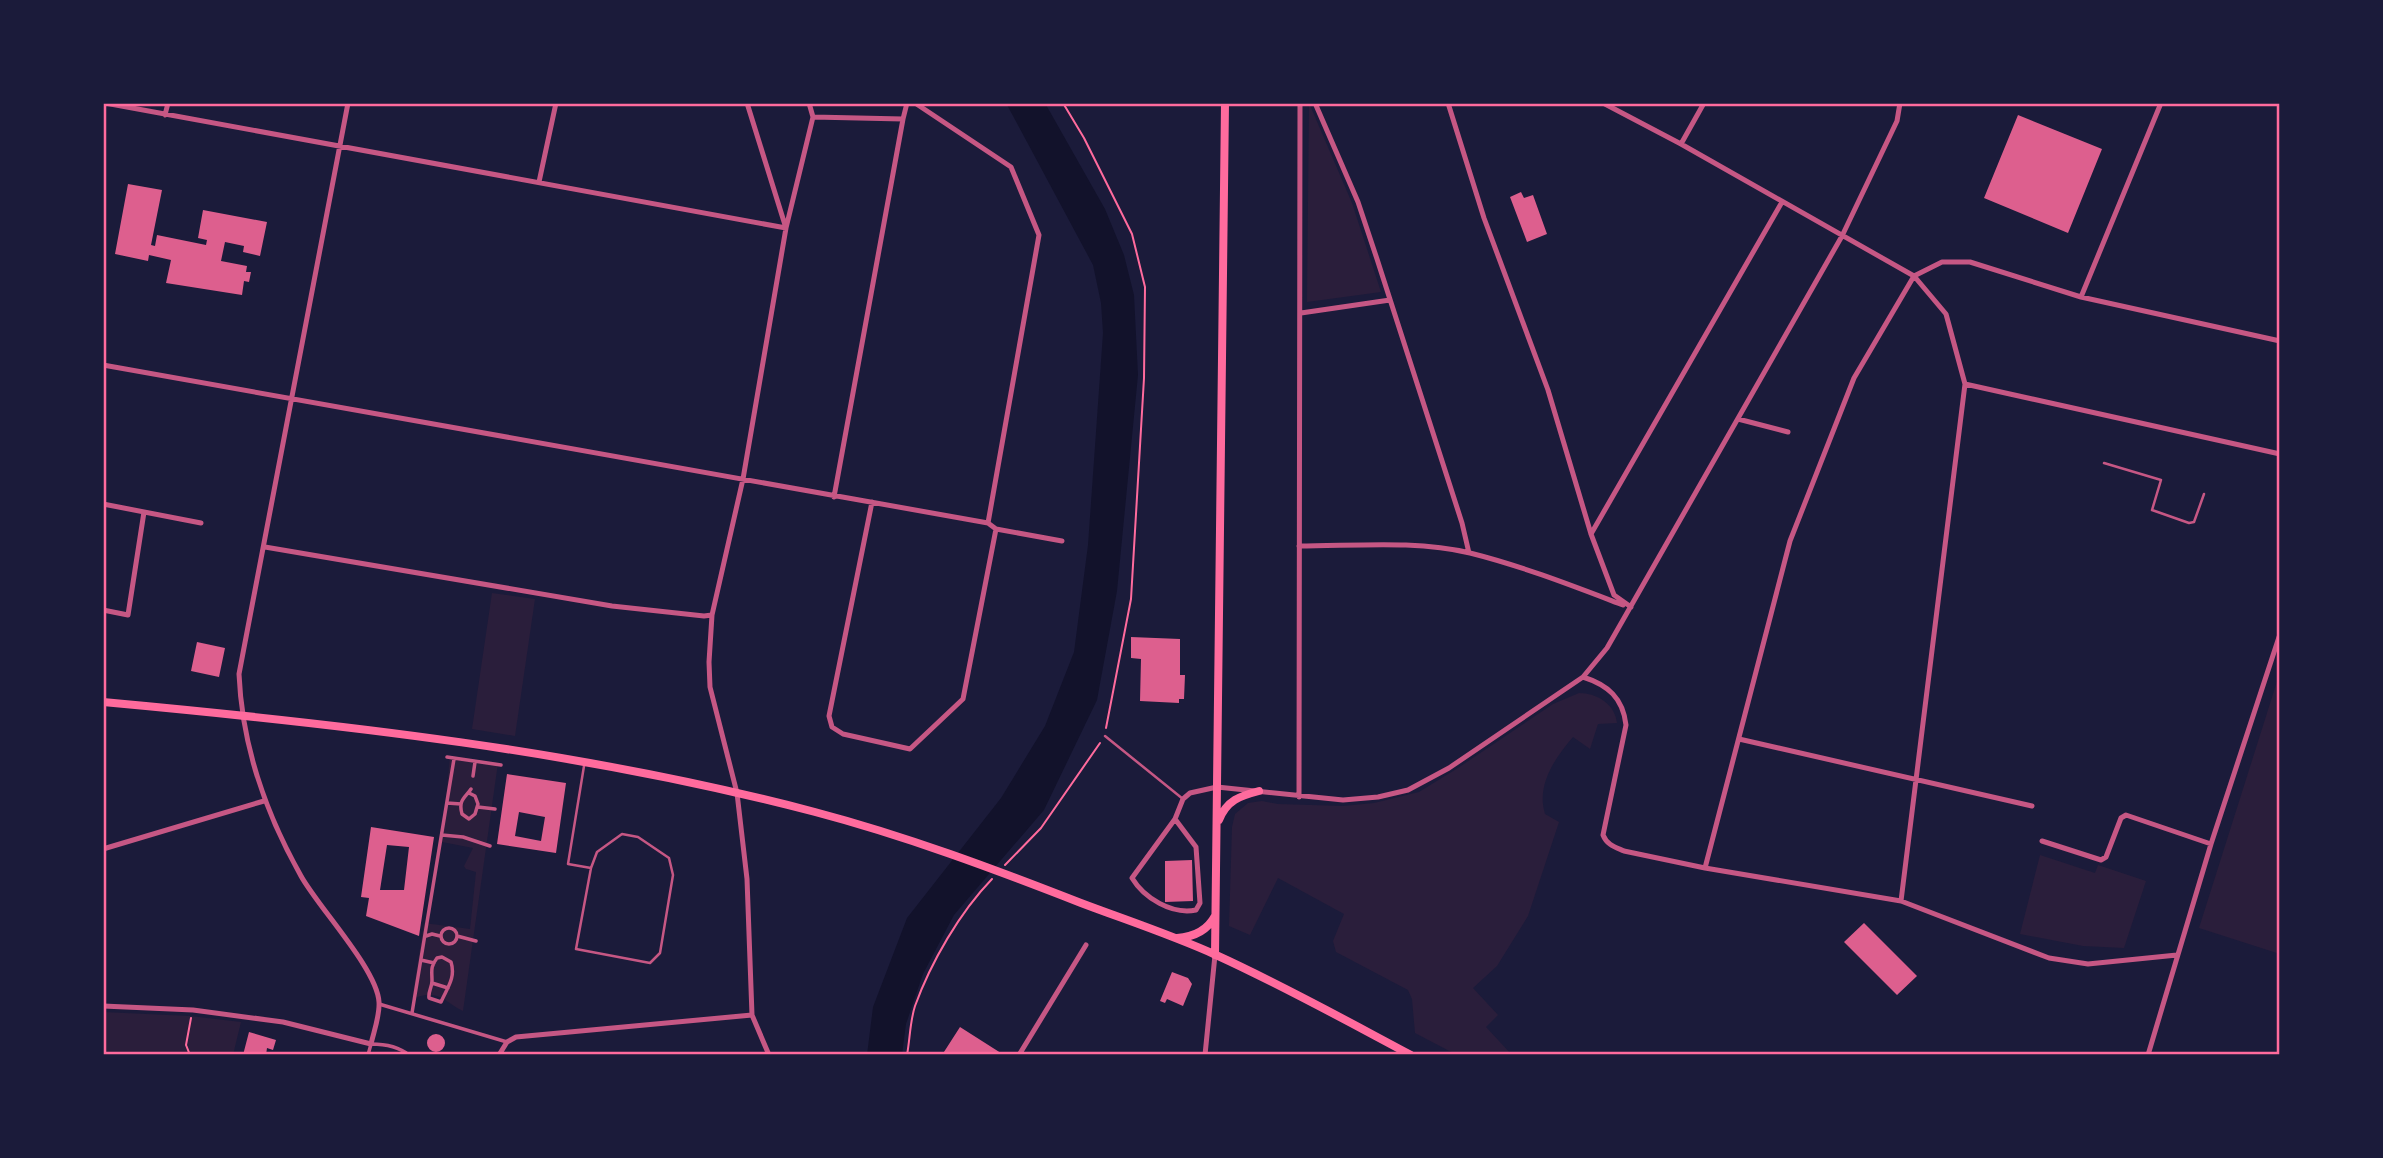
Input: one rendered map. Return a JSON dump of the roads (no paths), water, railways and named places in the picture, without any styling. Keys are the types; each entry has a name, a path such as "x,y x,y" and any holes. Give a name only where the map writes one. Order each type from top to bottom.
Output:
{"main road":[{"path":"1215,955 1225,103"},
{"path":"103,702 241,715 450,741 584,763 737,793 900,837 1174,938 1215,955 1412,1055"},
{"path":"1217,826 1223,810 1237,797 1259,791"},
{"path":"1174,938 1198,934 1210,924 1217,910"}],"street":[{"path":"105,103 786,228"},
{"path":"165,115 168,103"},
{"path":"348,103 239,674 241,715 264,801 301,877 355,951 377,990 379,1004 368,1055"},
{"path":"539,182 556,103"},
{"path":"747,103 786,228"},
{"path":"769,1055 752,1015 747,879 737,793 710,687 712,615 743,479 786,228 813,117 809,103"},
{"path":"834,497 906,103"},
{"path":"915,103 1011,167 1039,235 988,523"},
{"path":"1299,797 1300,103"},
{"path":"1315,103 1357,202 1462,523 1469,553"},
{"path":"1448,103 1484,218 1548,390 1591,534 1614,594 1631,607"},
{"path":"1603,103 1914,276 1946,314 1965,384 1901,901"},
{"path":"1681,145 1704,103"},
{"path":"1175,819 1196,847 1200,903 1196,911 1186,912 1149,898 1132,878 1175,819 1183,799 1190,793 1217,787 1299,797 1355,799 1408,790 1449,768 1583,677 1607,648 1842,236 1897,121 1900,103"},
{"path":"2081,297 2161,103"},
{"path":"813,117 903,119"},
{"path":"777,198 790,211"},
{"path":"1591,534 1782,202"},
{"path":"1705,868 1790,541 1854,377 1914,276 1942,262 1970,262 2081,297 2280,341"},
{"path":"1301,313 1390,300"},
{"path":"103,365 988,523 996,528 1062,541"},
{"path":"1965,384 2280,454"},
{"path":"1738,419 1788,432"},
{"path":"872,502 829,716 832,727 842,734 910,749 963,699 996,528"},
{"path":"103,504 201,523"},
{"path":"103,610 128,615 144,512"},
{"path":"1299,546 1416,547 1469,553 1545,576 1631,607"},
{"path":"265,547 612,606 712,615"},
{"path":"2148,1055 2211,845 2280,634"},
{"path":"1583,677 1600,682 1624,709 1626,725 1603,835 1606,842 1624,851 1705,868 1901,901 2049,958 2088,964 2177,955"},
{"path":"1739,739 2032,806"},
{"path":"447,757 501,765"},
{"path":"412,1013 454,759"},
{"path":"473,776 475,762"},
{"path":"470,791 475,796 478,807 469,819 462,814 461,804 463,797 470,791"},
{"path":"103,849 264,801"},
{"path":"447,803 461,804"},
{"path":"478,807 495,808"},
{"path":"2042,841 2101,860 2106,857 2120,818 2126,815 2211,845"},
{"path":"442,835 463,837 490,846"},
{"path":"457,936 455,941 449,944 442,941 440,936 442,930 449,928 455,931 457,936 476,941"},
{"path":"425,936 440,936"},
{"path":"1019,1055 1086,945"},
{"path":"1205,1055 1215,955"},
{"path":"421,960 433,962 442,957 451,962 454,971 441,1002 429,998 433,962"},
{"path":"432,982 448,988"},
{"path":"379,1004 507,1042"},
{"path":"103,1006 192,1010 283,1023 371,1044 384,1044 402,1049 409,1055"},
{"path":"499,1055 507,1042 516,1037 752,1015"}],"lane":[{"path":"2104,463 2161,480 2152,510 2189,523 2194,522 2204,494"},
{"path":"1105,736 1183,799"},
{"path":"584,763 568,864 591,868"},
{"path":"622,834 638,837 669,858 673,875 660,953 650,963 576,949 591,868 597,852 622,834"}]}
